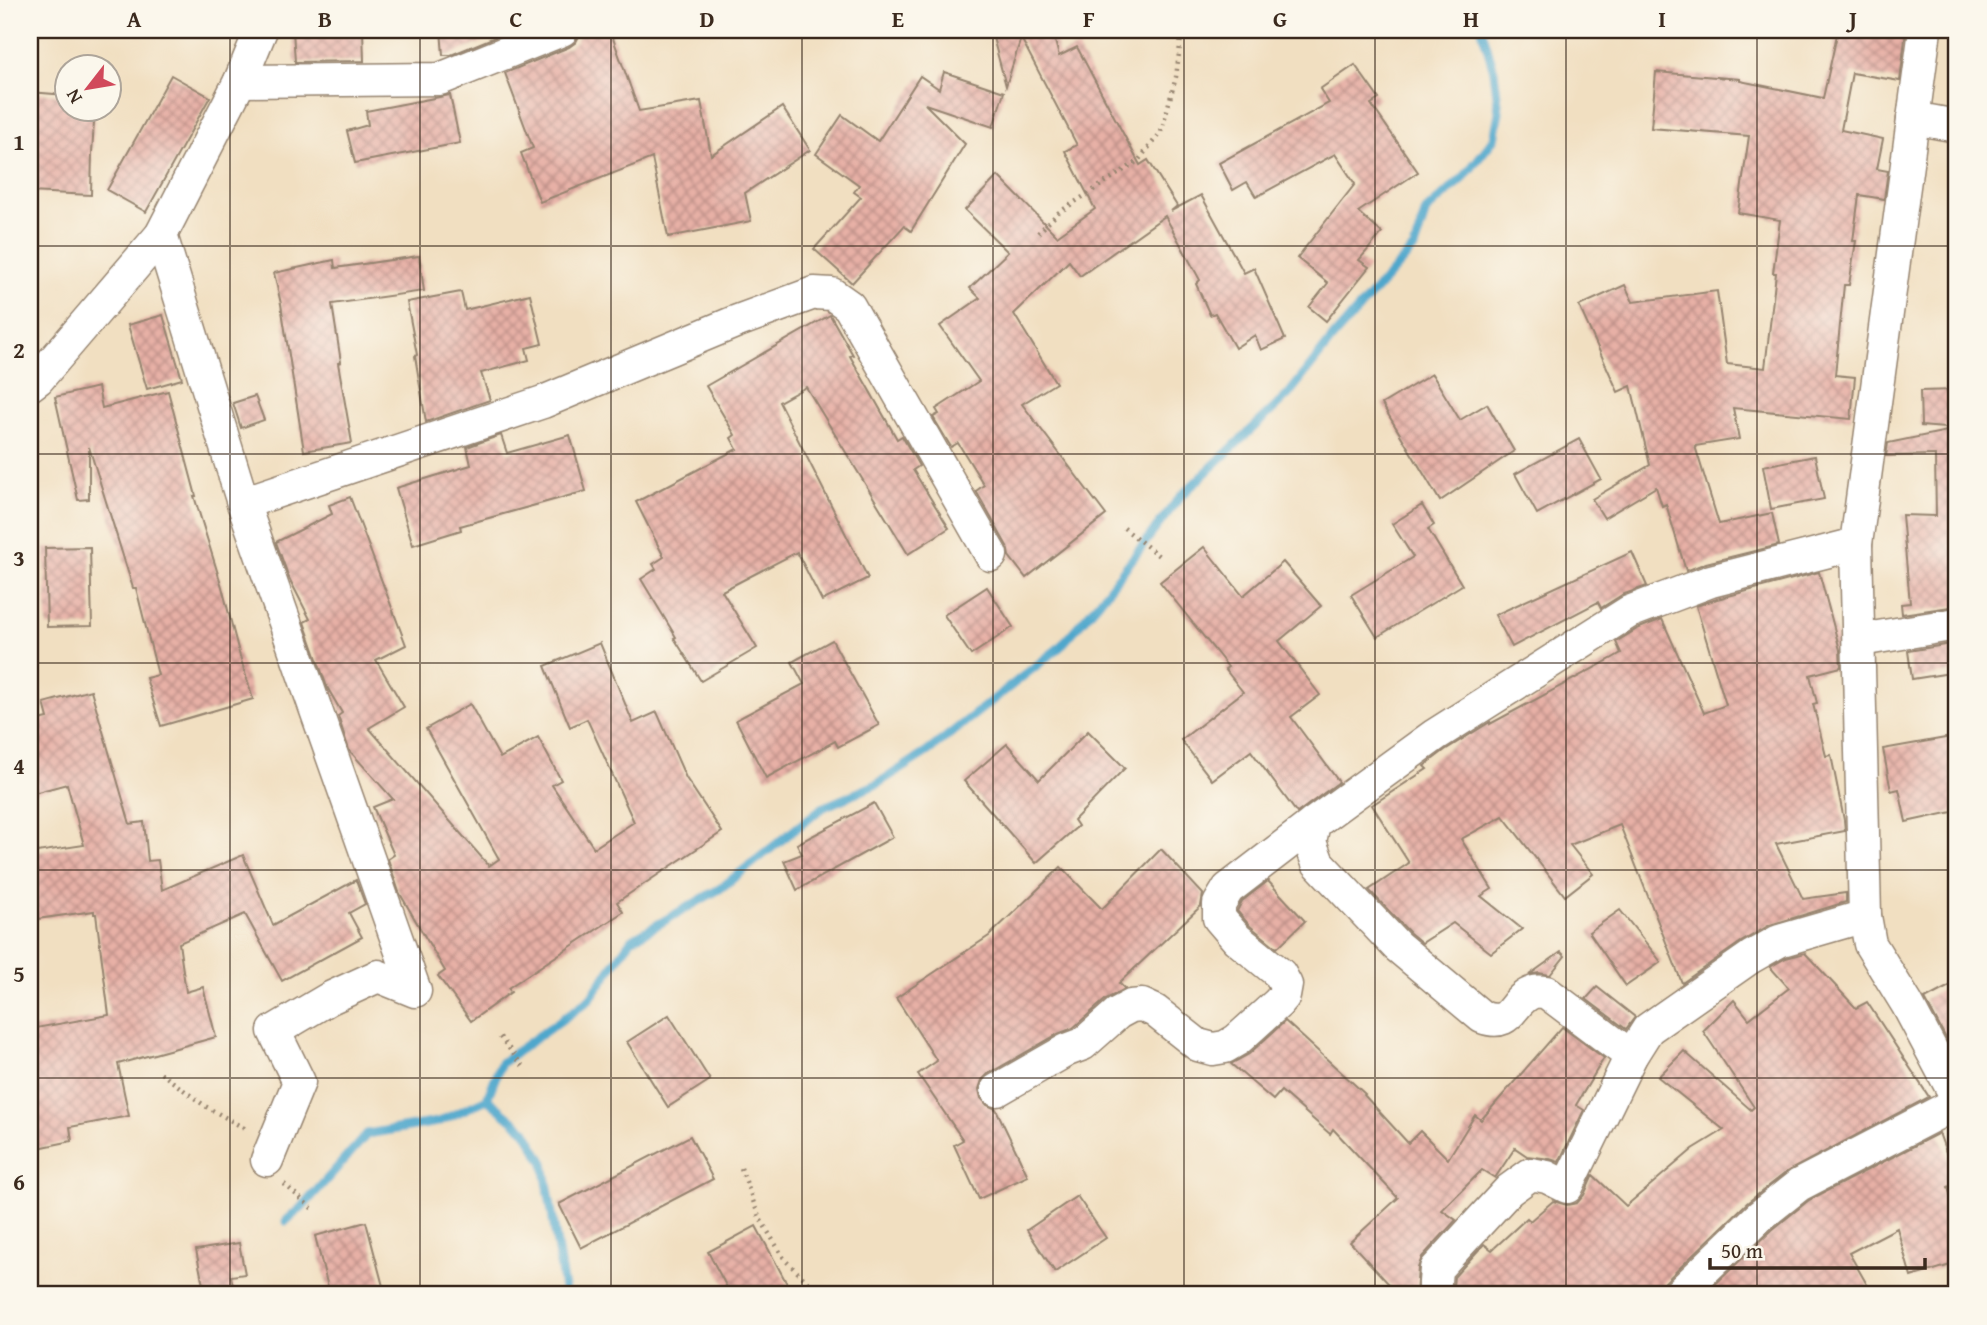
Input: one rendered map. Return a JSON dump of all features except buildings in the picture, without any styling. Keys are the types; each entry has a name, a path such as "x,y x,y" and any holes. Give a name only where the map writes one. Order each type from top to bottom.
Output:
{"street":[{"path":"30,385 162,235 240,81 261,30"},
{"path":"240,81 440,79 562,30"},
{"path":"1678,1295 1760,1216 1799,1185 1957,1100 1907,1004 1870,944 1865,916 1856,544 1925,30"},
{"path":"1913,118 1957,126"},
{"path":"162,235 243,503 415,990 378,976 330,998 274,1031 299,1082 267,1160"},
{"path":"243,503 543,402 735,322 814,293 832,294 849,306 991,555"},
{"path":"998,1090 1067,1050 1083,1044 1118,1013 1131,1006 1142,1005 1154,1011 1198,1045 1213,1049 1225,1047 1237,1040 1278,1003 1284,996 1286,985 1280,974 1237,939 1219,918 1219,904 1228,889 1435,735 1629,612 1711,581 1856,544"},
{"path":"1860,640 1957,624"},
{"path":"1314,823 1310,842 1318,863 1396,946 1482,1017 1494,1022 1503,1019 1534,992 1546,992 1631,1056"},
{"path":"1434,1295 1436,1269 1508,1190 1531,1174 1547,1177 1567,1187 1631,1056 1648,1029 1751,957 1779,941 1865,916"}],"path":[{"path":"1038,233 1058,213 1138,162 1161,132 1176,77 1182,30"},
{"path":"1124,528 1160,557"},
{"path":"500,1037 526,1070"},
{"path":"161,1073 205,1106 244,1128 285,1186 315,1211"},
{"path":"741,1168 759,1217 785,1260 821,1295"}],"waterway":[{"path":"286,1221 305,1204 367,1134 438,1122 487,1099 501,1063 589,1000 631,940 721,888 822,808 877,784 927,752 1060,647 1099,602 1180,497 1288,395 1335,335 1414,248 1426,211 1464,177 1494,139 1499,112 1494,71 1482,30"},
{"path":"487,1099 525,1130 544,1163 565,1295"}]}
